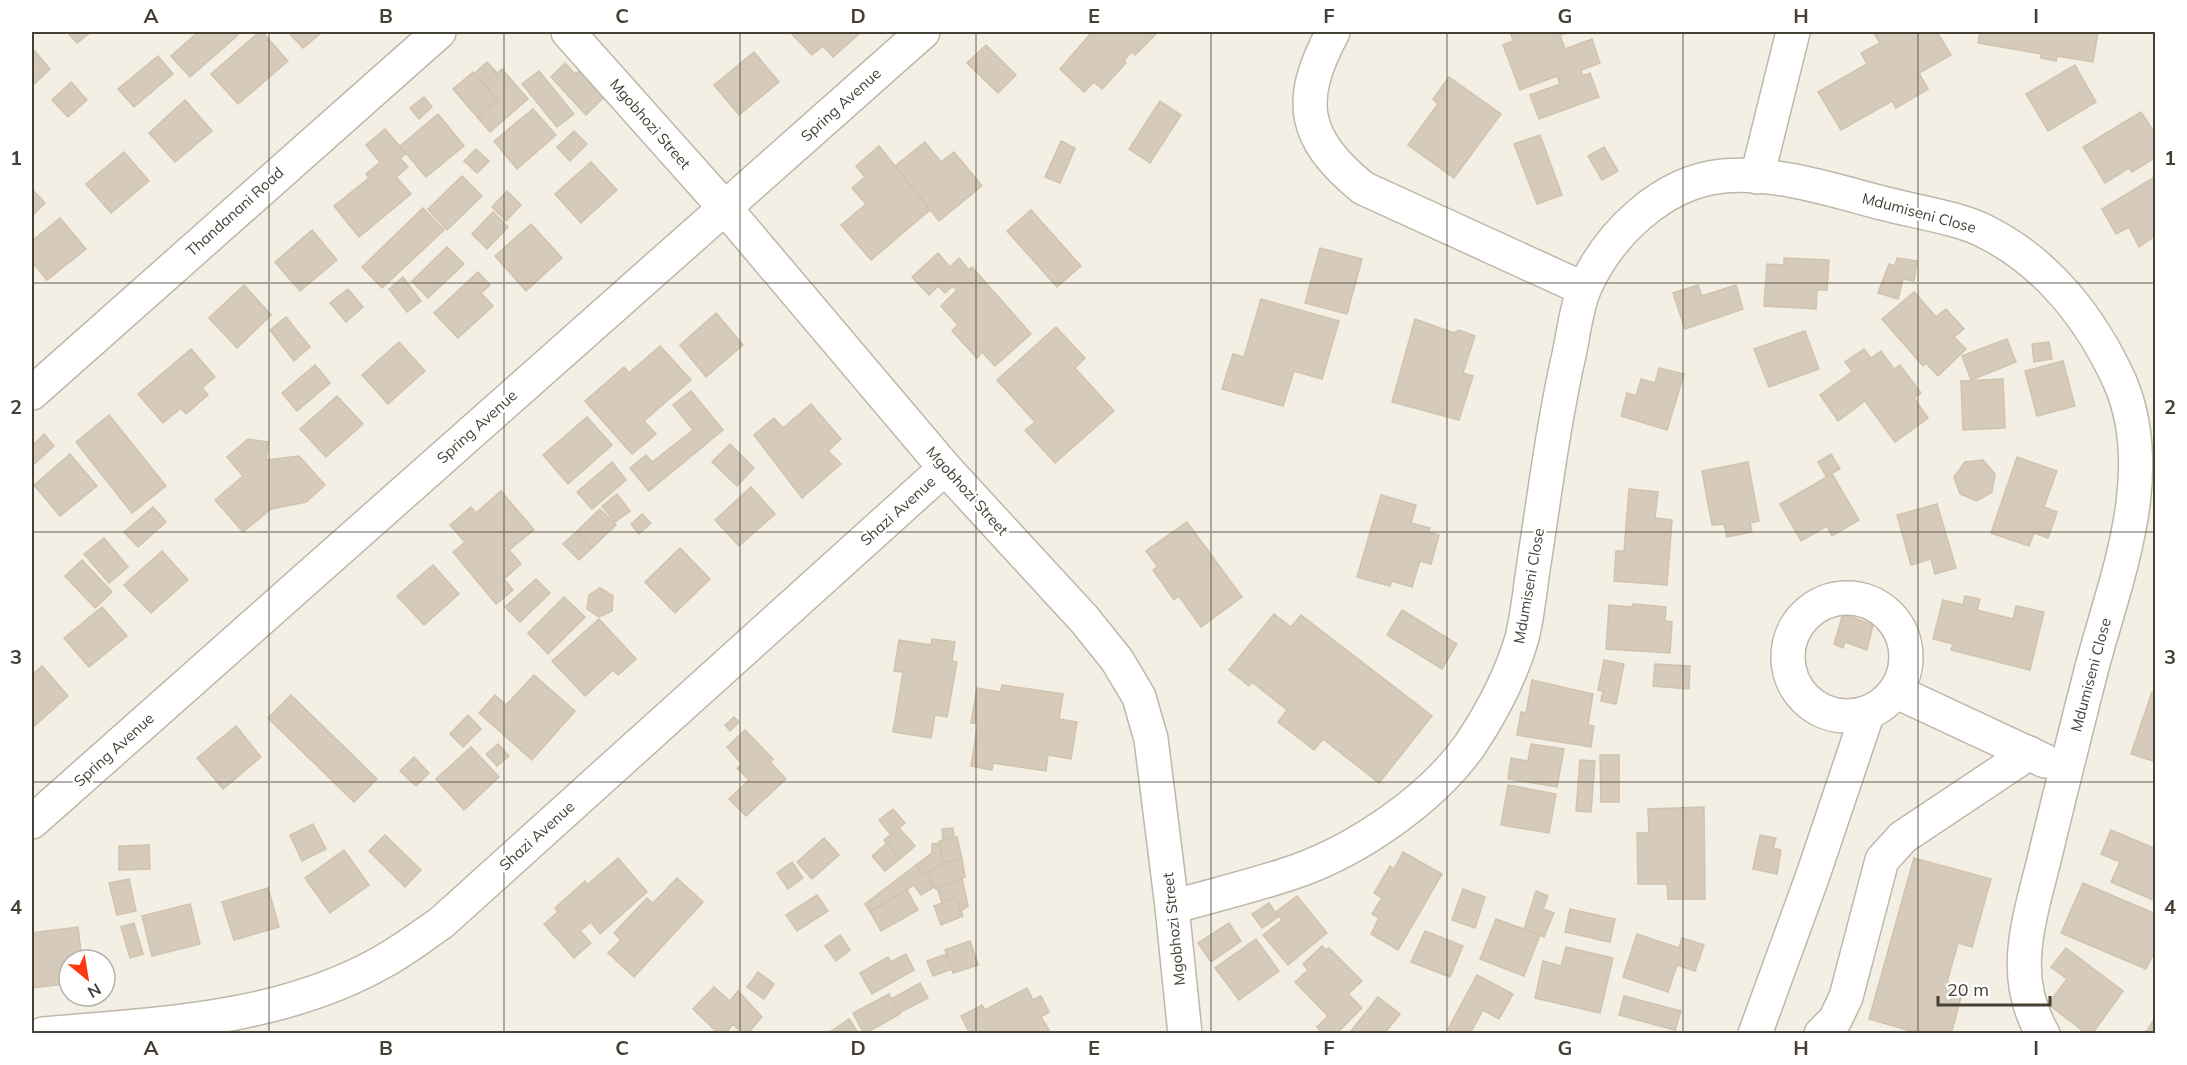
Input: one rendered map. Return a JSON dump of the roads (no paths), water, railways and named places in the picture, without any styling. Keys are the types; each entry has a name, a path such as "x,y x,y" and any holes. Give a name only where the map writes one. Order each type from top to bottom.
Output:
{"street":[{"name":"Thandanani Road","path":"32,393 440,32"},
{"name":"Mgobhozi Street","path":"568,32 724,208 945,468 1084,619 1117,660 1139,697 1151,738 1185,1034"},
{"name":"Spring Avenue","path":"32,822 923,32"},
{"path":"1333,32 1319,57 1309,91 1310,115 1320,142 1341,170 1363,188 1584,289"},
{"path":"1757,177 1793,32"},
{"name":"Mdumiseni Close","path":"1172,907 1301,870 1370,836 1425,794 1467,749 1500,695 1522,637 1565,371 1584,289 1613,242 1643,211 1679,187 1721,176 1770,177 1983,229 2032,261 2076,306 2107,353 2129,403 2146,460 2143,520 2065,770 2025,937 2023,977 2031,1013 2043,1034"},
{"name":"Shazi Avenue","path":"43,1034 227,1016 314,993 384,962 441,923 945,468"},
{"path":"1755,1034 1813,875 1867,715 1897,692 1909,656 1897,620 1865,598 1827,599 1797,622 1786,658 1798,694 1829,716 1867,715"},
{"path":"1897,692 2065,770"},
{"path":"1821,1034 1834,1020 1846,998 1882,860 1904,837 2029,753"}]}
